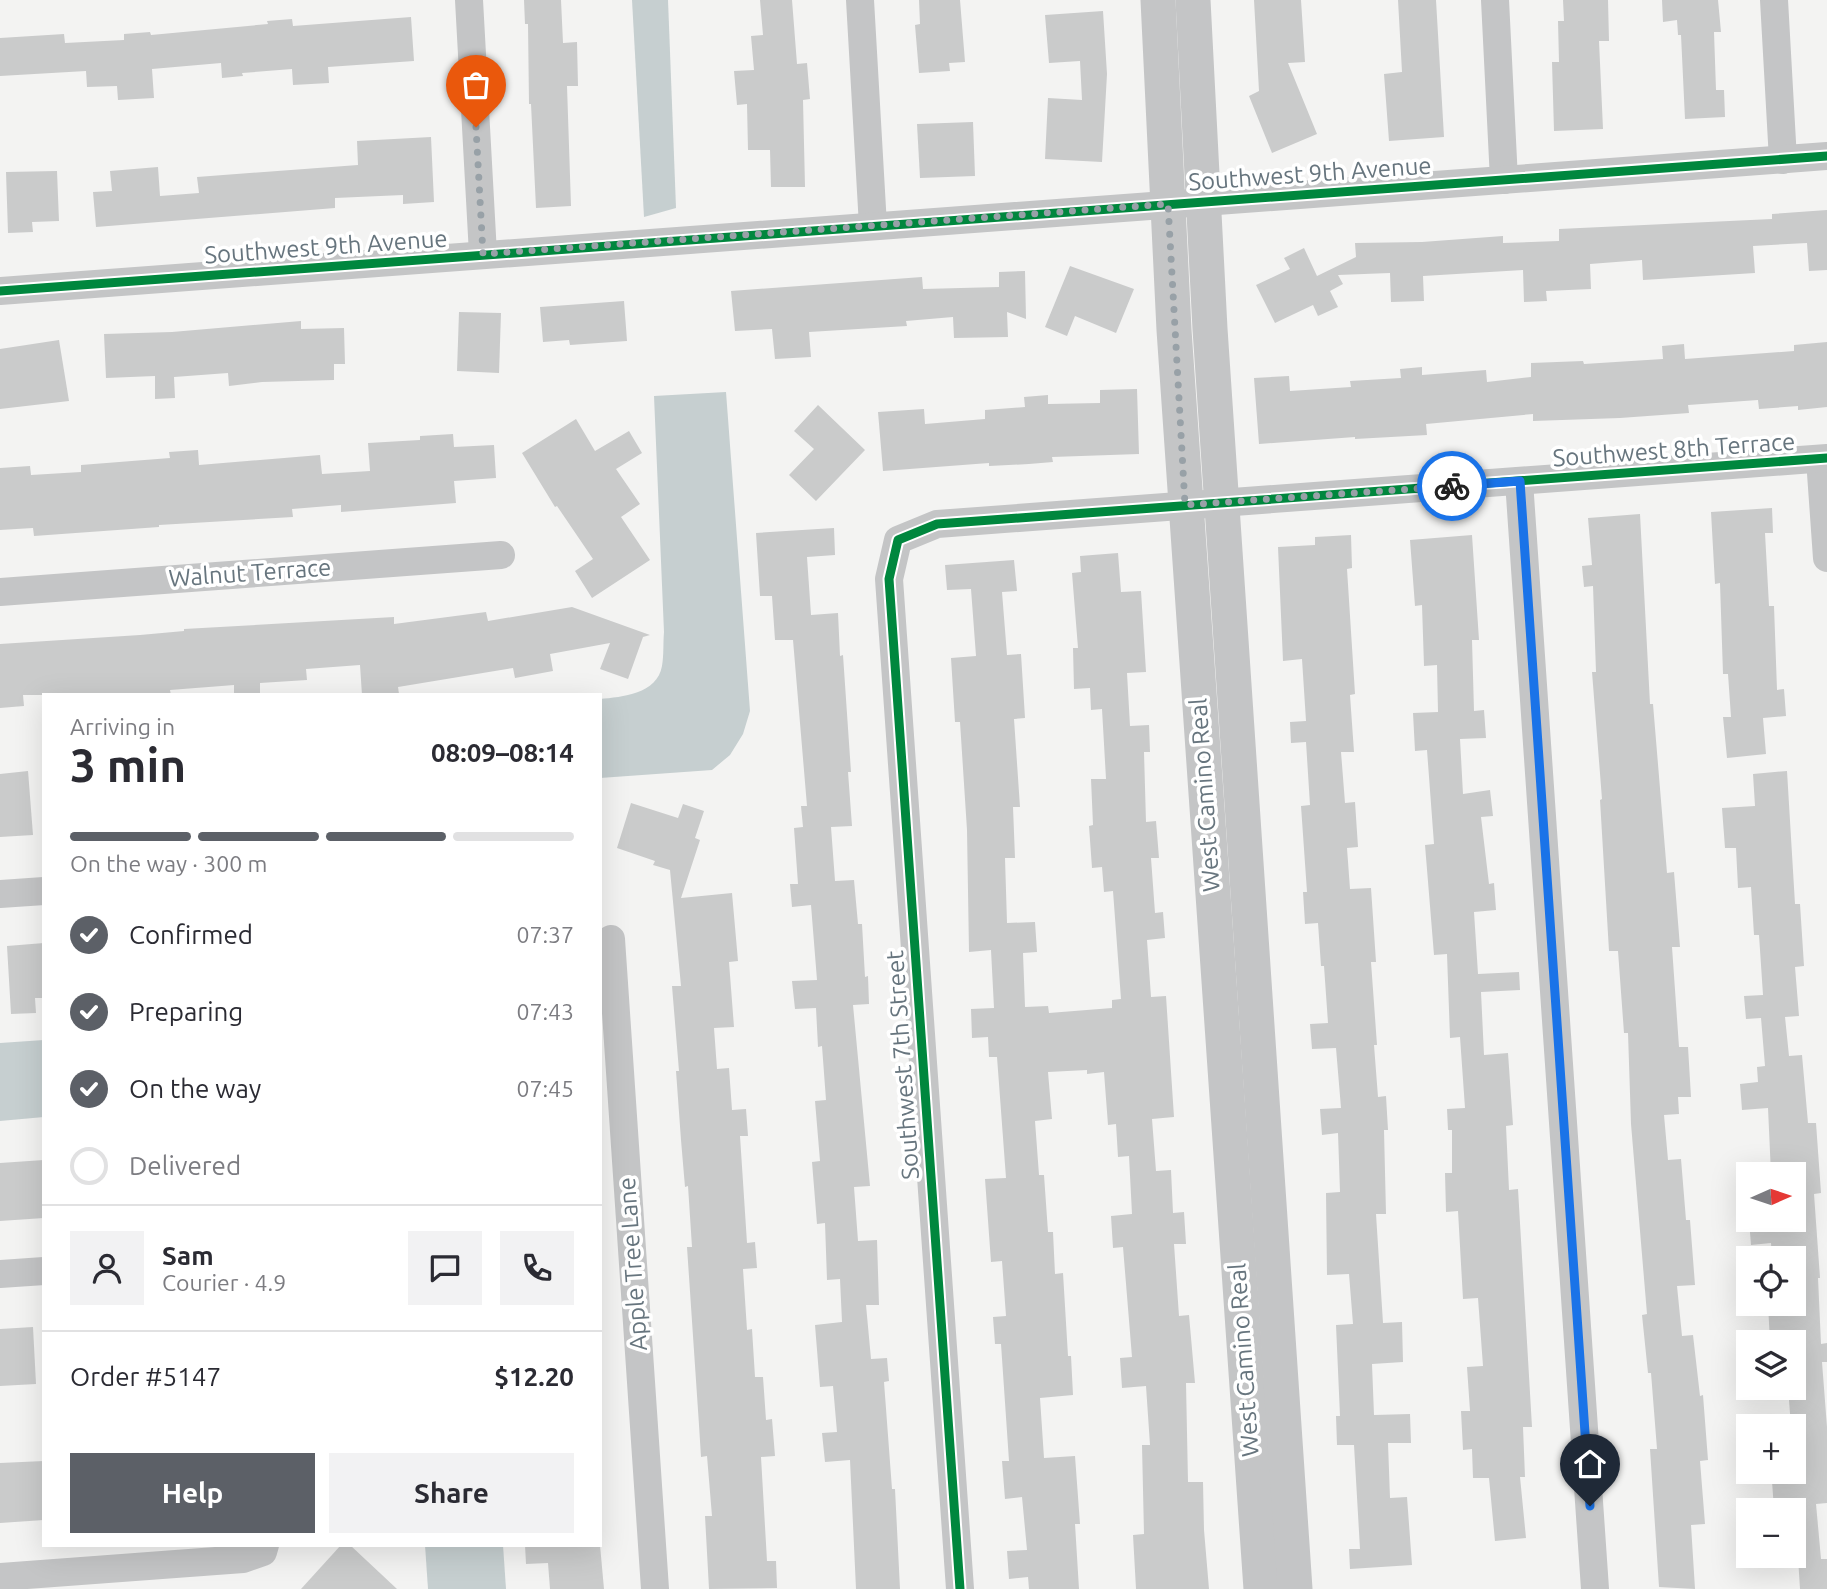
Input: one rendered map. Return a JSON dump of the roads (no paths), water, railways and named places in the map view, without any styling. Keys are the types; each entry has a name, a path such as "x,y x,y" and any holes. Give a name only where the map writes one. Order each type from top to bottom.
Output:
{"street":[{"path":"469,0 483,254"},
{"path":"860,0 873,226"},
{"name":"West Camino Real","path":"1158,0 1185,505 1261,1589"},
{"name":"West Camino Real","path":"1194,0 1210,329 1295,1589"},
{"path":"1495,0 1504,180"},
{"path":"1774,0 1783,160"},
{"name":"Southwest 9th Avenue","path":"0,291 1827,156"},
{"path":"1824,459 1827,558"},
{"name":"Southwest 8th Terrace","path":"898,540 937,524 1824,459"},
{"path":"1520,481 1595,1589"},
{"name":"Southwest 7th Street","path":"898,540 889,579 960,1589"},
{"name":"Walnut Terrace","path":"0,592 501,555"},
{"path":"0,894 42,891"},
{"name":"Apple Tree Lane","path":"611,939 655,1589"},
{"path":"1228,1127 1264,1124"},
{"path":"0,1274 42,1271"},
{"path":"0,1577 243,1559 264,1549"}]}
